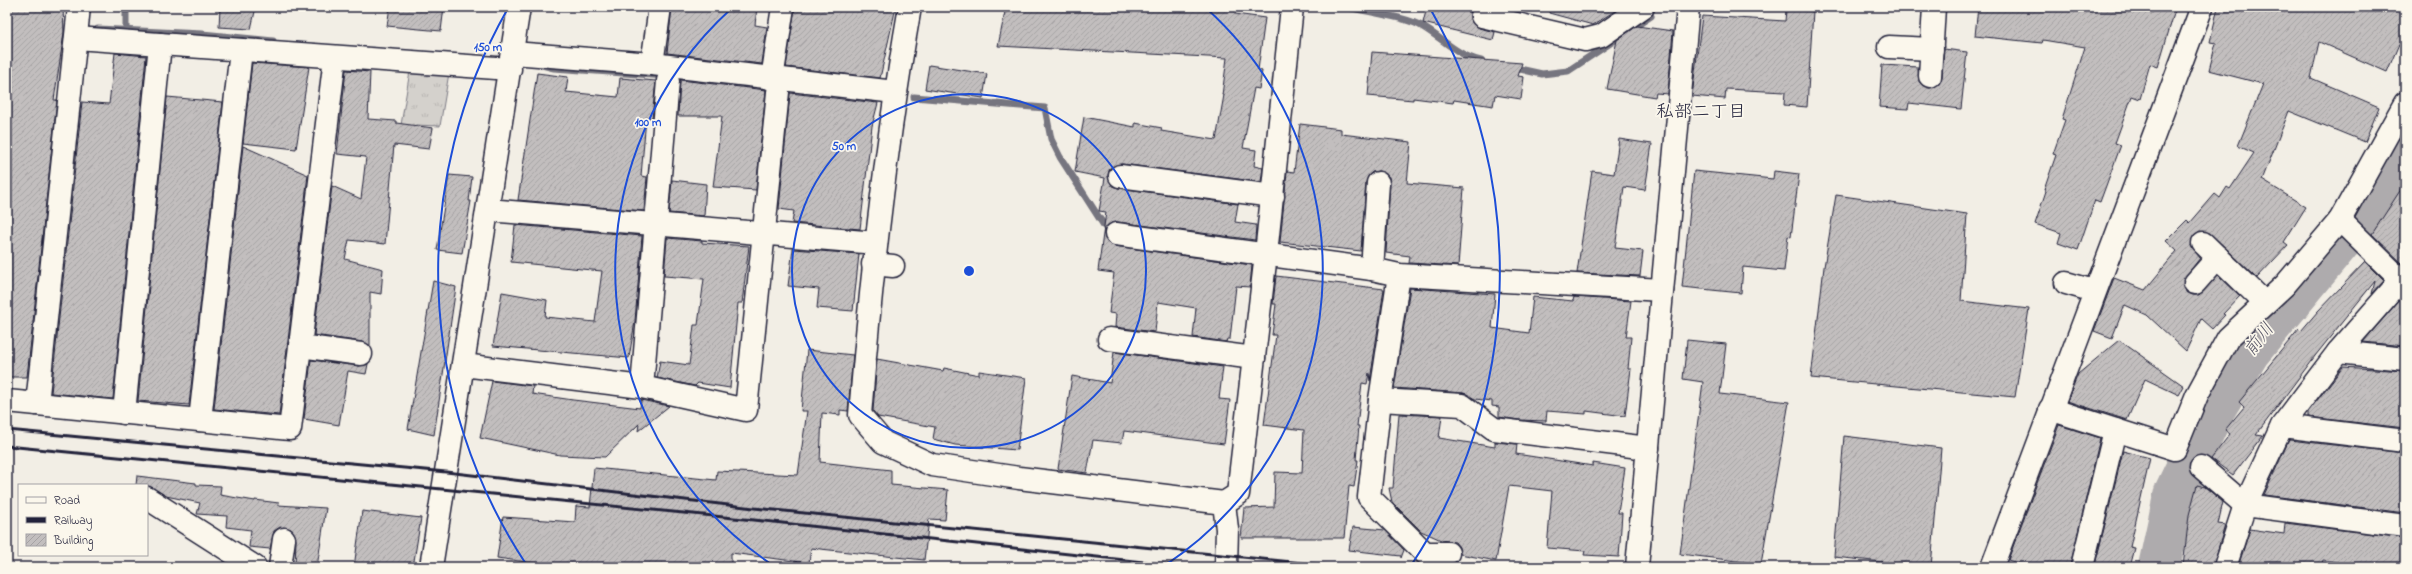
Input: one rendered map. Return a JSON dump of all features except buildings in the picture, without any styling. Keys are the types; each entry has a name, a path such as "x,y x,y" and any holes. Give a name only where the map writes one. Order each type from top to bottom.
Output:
{"street":[{"path":"431,567 512,61 519,7"},
{"path":"652,64 660,7"},
{"path":"463,365 642,387 746,410 783,7"},
{"path":"910,7 895,92 874,324 860,415 883,442 932,465 1020,478 1224,504 1238,494 1273,196 1292,7"},
{"path":"1482,16 1585,40 1601,36 1644,7"},
{"path":"1636,567 1662,290 1683,7"},
{"path":"1930,76 1934,7"},
{"path":"1992,567 2094,291 2202,7"},
{"path":"37,404 79,10"},
{"path":"76,38 335,57 652,64 775,86 895,92"},
{"path":"124,412 160,44"},
{"path":"1889,47 1932,49"},
{"path":"200,420 241,50"},
{"path":"7,401 290,429 335,57"},
{"path":"642,387 668,81"},
{"path":"2050,409 2175,449 2197,395 2228,338 2284,285 2340,220 2405,103"},
{"path":"1120,176 1273,196"},
{"path":"1372,269 1378,183"},
{"path":"488,210 763,234 880,257"},
{"path":"2225,567 2245,505 2282,426 2338,352 2403,280 2340,220"},
{"path":"1116,234 1372,269 1399,275 1662,290"},
{"path":"2195,283 2211,250 2265,303"},
{"path":"1399,275 1380,400 1369,497 1425,553 1448,554"},
{"path":"2066,283 2094,291"},
{"path":"1109,339 1254,358"},
{"path":"300,346 361,354"},
{"path":"2338,352 2405,359"},
{"path":"1380,400 1462,405 1494,429 1648,448"},
{"path":"2282,426 2405,441"},
{"path":"2082,567 2115,430"},
{"path":"2201,467 2245,505 2405,526"},
{"path":"148,499 255,567"},
{"path":"1224,504 1227,529 1226,567"},
{"path":"280,567 284,540"}],"green space":[{"path":"411,65 450,67 440,126 416,125 410,145 398,143"}],"waterway":[{"path":"126,7 126,29"},
{"path":"1348,7 1416,23 1458,51 1473,59 1481,61"},
{"path":"1511,67 1542,74 1568,71 1651,16"},
{"path":"98,29 202,34 273,41"},
{"path":"542,65 554,68 666,76"},
{"path":"914,97 1045,108 1051,139 1060,157 1105,227 1113,228"},
{"name":"前川","path":"2159,567 2175,492 2215,408 2249,352 2365,212 2405,135"}],"railway":[{"path":"7,430 446,472 754,508 1342,567"},
{"path":"7,446 754,520 1190,567"}],"district":[{"name":"私部二丁目","path":"1701,113"}]}
